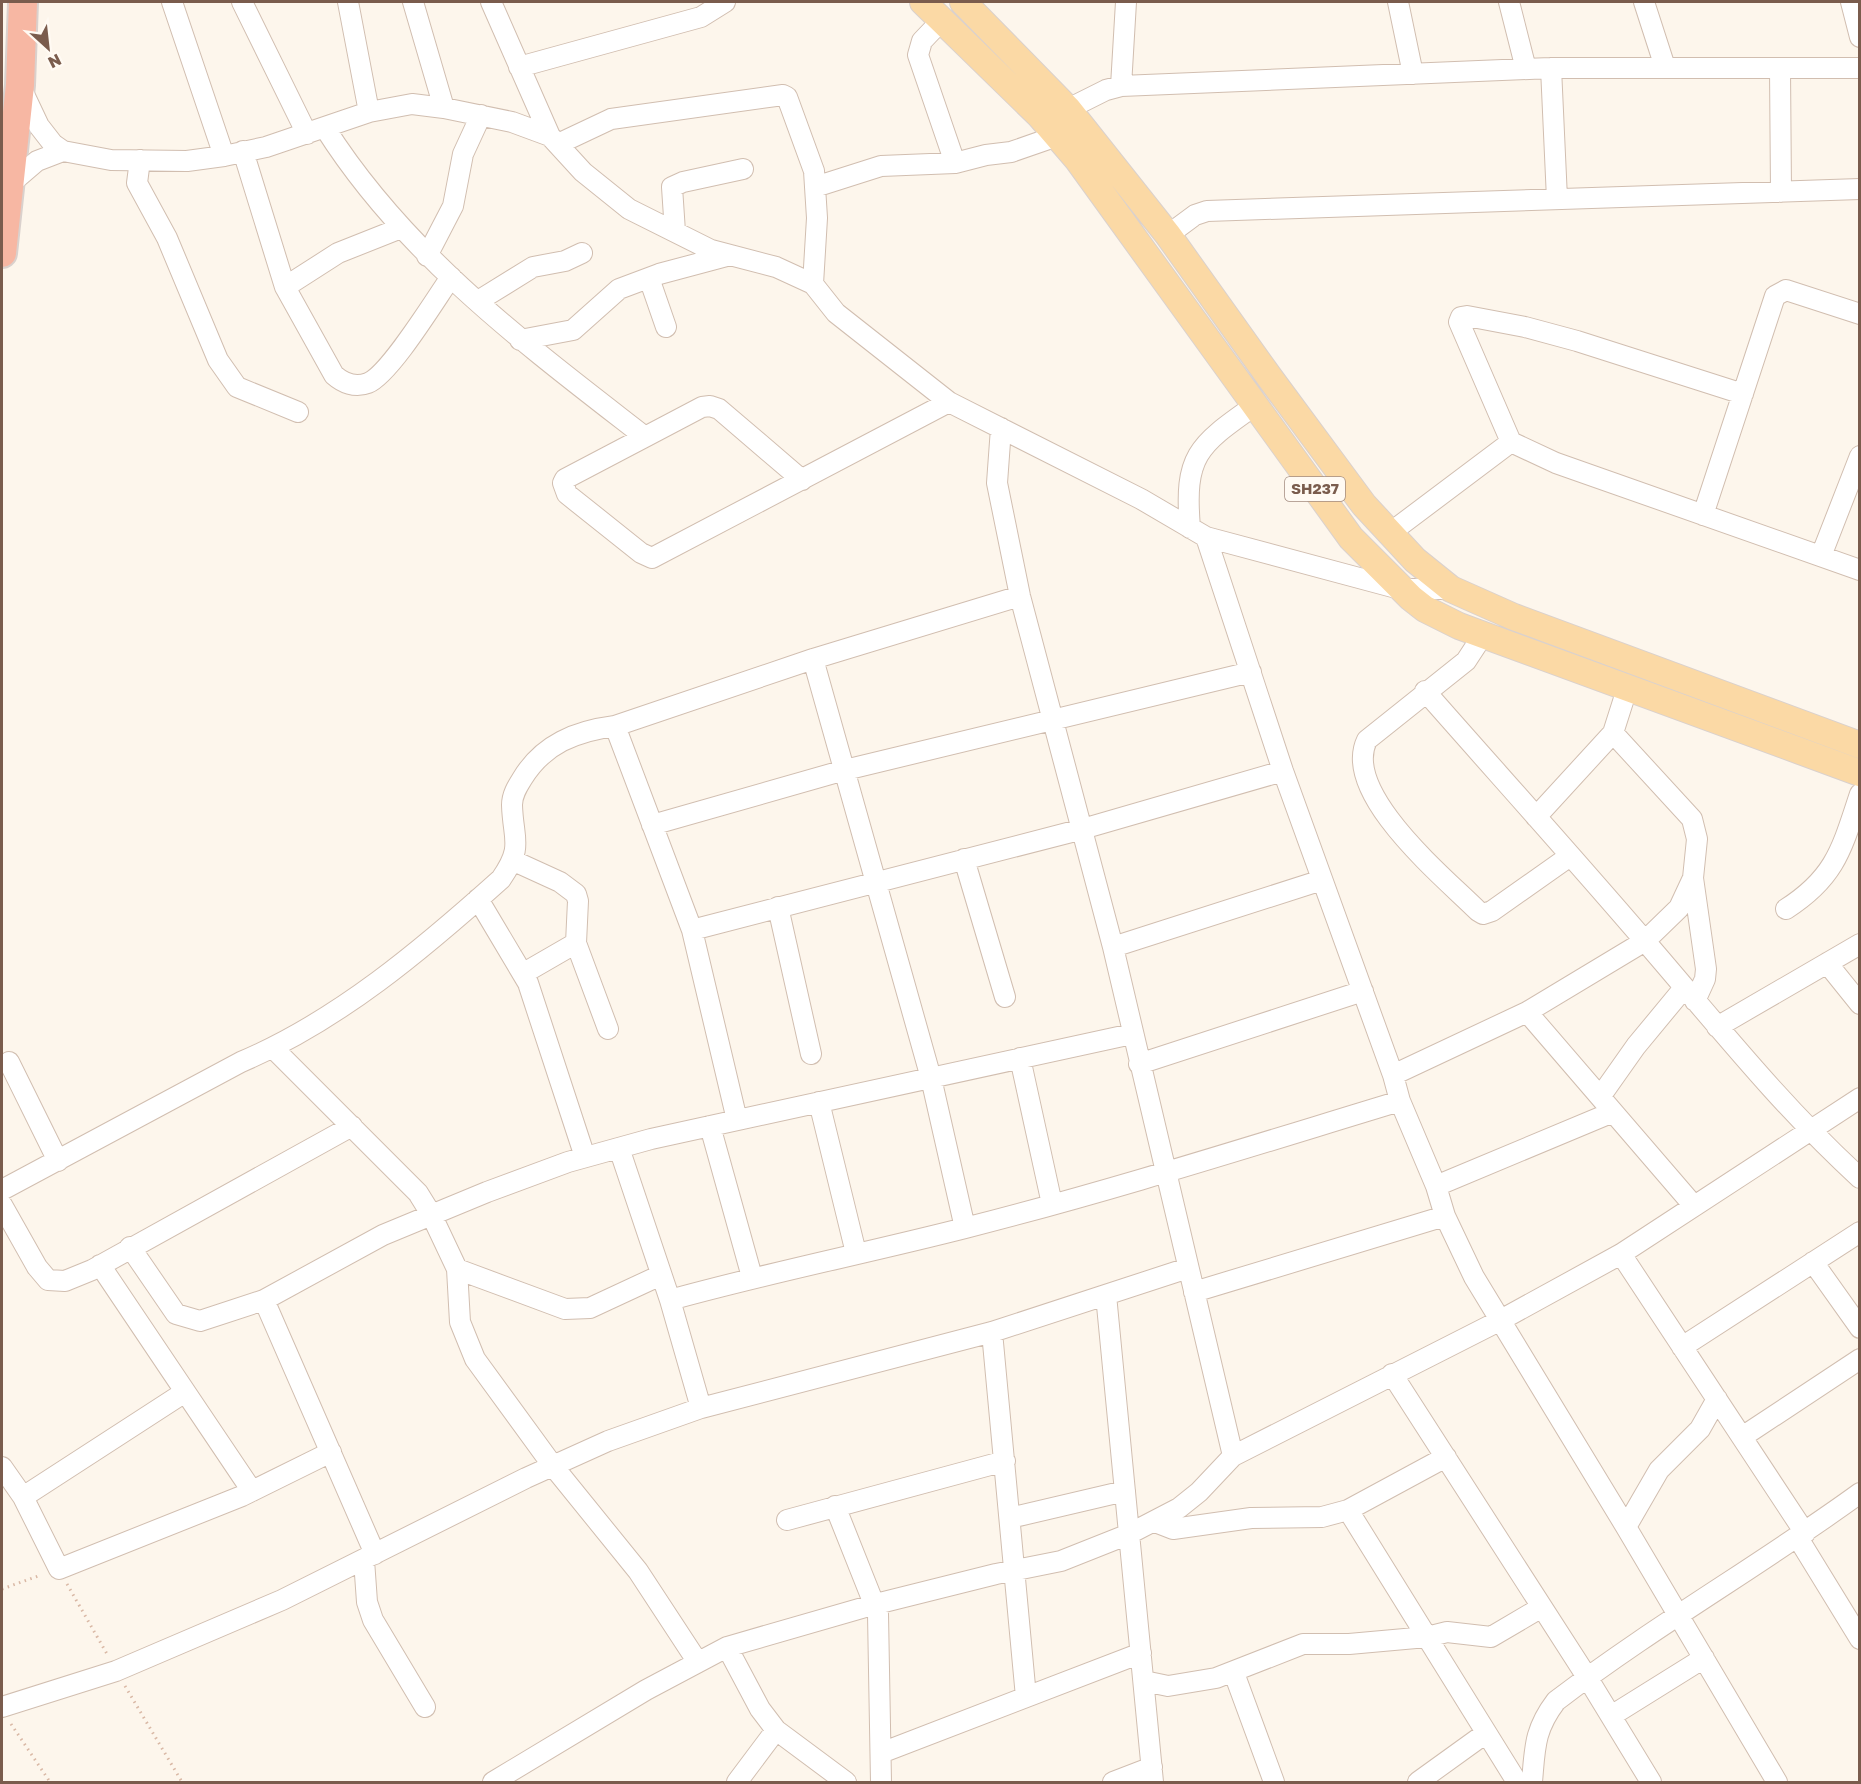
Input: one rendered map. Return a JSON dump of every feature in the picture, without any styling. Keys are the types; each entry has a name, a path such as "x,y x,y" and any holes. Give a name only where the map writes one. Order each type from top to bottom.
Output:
{"highway":[{"path":"2,254 20,86 23,2"}],"main road":[{"name":"SH237","path":"923,2 1057,136 1077,159 1351,538 1400,589 1425,609 1483,635 1860,773"},
{"name":"SH237","path":"963,2 1068,108 1168,235 1364,505 1415,561 1451,589 1514,617 1860,745"}],"street":[{"path":"172,2 224,156"},
{"path":"242,2 316,131 345,159 401,228 427,256 520,340 645,437"},
{"path":"348,2 369,112"},
{"path":"413,2 444,108"},
{"path":"491,2 554,140 583,172 629,209 711,250 776,267 813,284 836,313 949,402 1141,499 1198,533 1400,589 1451,589"},
{"path":"1121,86 1126,2"},
{"path":"1398,2 1413,74"},
{"path":"1509,2 1526,69"},
{"path":"1644,2 1665,67"},
{"path":"1851,2 1860,37"},
{"path":"519,67 701,17 712,5"},
{"path":"942,20 922,41 918,55 955,163"},
{"path":"1068,108 1106,90 1121,86 1551,68 1860,68"},
{"path":"1551,68 1557,199"},
{"path":"1780,69 1781,192"},
{"path":"20,86 42,131 63,151"},
{"path":"9,185 37,161 63,151 111,160 187,161 224,156 316,131 369,112 412,104 512,122 554,140 611,119 783,95 790,102 814,171 817,218 813,284"},
{"path":"427,256 453,206 463,154 480,115"},
{"path":"815,187 881,166 955,163 986,154 1011,152 1057,136"},
{"path":"243,151 285,287 334,375 346,384 366,384 383,372 451,277"},
{"path":"140,160 137,183 167,238 218,360 229,378 237,387 298,412"},
{"path":"675,232 672,187 683,182 743,169"},
{"path":"1168,235 1195,215 1207,211 1860,189"},
{"path":"285,287 320,262 401,228"},
{"path":"478,301 524,271 565,261 582,253"},
{"path":"520,340 573,330 619,289 730,255"},
{"path":"649,278 666,327"},
{"path":"1703,514 1775,296 1780,291 1786,290 1860,314"},
{"path":"1743,394 1535,329 1467,316 1461,317 1462,329 1511,442 1556,463 1860,570"},
{"path":"802,480 719,409 710,406 645,437 565,479 563,483 567,494 647,556 659,555 802,480 949,402"},
{"path":"1254,406 1213,435 1198,454 1190,474 1187,491 1198,533 1251,672 1283,771 1393,1075 1400,1101 1436,1186 1445,1216 1474,1277 1679,1615 1777,1782"},
{"path":"1001,428 997,483 1020,597 1079,830 1113,947 1164,1174 1233,1456"},
{"path":"1390,532 1511,442"},
{"path":"1821,556 1860,456"},
{"path":"2,1190 241,1062 273,1048 344,1007 478,899 501,879 514,861 517,846 512,804 515,790 525,773 556,743 583,731 615,726 813,659 1020,597"},
{"path":"1483,635 1466,661 1375,732 1362,750 1366,783 1380,809 1478,911 1484,914 1492,911 1570,856"},
{"path":"813,659 931,1078 965,1228"},
{"path":"652,825 845,770 1251,672"},
{"path":"1536,817 1613,733 1627,688"},
{"path":"1425,692 1645,940 1716,1027 1809,1130 1860,1178"},
{"path":"615,726 692,930 737,1120"},
{"path":"1600,1097 1636,1046 1705,979 1706,969 1693,878 1697,839 1688,812 1613,733"},
{"path":"692,930 1079,830 1283,771"},
{"path":"1786,909 1817,886 1833,865 1860,794"},
{"path":"964,859 1005,997"},
{"path":"514,861 560,882 576,894 578,901 576,943 608,1029"},
{"path":"1393,1075 1527,1012 1645,940 1679,908 1693,878"},
{"path":"1113,947 1322,880"},
{"path":"478,899 524,973 585,1157"},
{"path":"778,907 811,1054"},
{"path":"524,973 576,943"},
{"path":"1716,1027 1860,944"},
{"path":"1827,963 1860,1004"},
{"path":"1139,1064 1363,991"},
{"path":"1527,1012 1694,1206"},
{"path":"130,1247 176,1314 200,1321 264,1300 334,1260 432,1214 585,1157 710,1126 1131,1034"},
{"path":"273,1048 397,1170 432,1214 457,1269 460,1323 464,1337 476,1359 553,1466 638,1571 697,1661"},
{"path":"1020,1058 1052,1204"},
{"path":"9,1062 58,1161"},
{"path":"493,1782 697,1661 727,1647 876,1605 1015,1570 1061,1561 1155,1522 1199,1492 1233,1456 1500,1321 1621,1254 1860,1098"},
{"path":"670,1300 752,1277 965,1228 1164,1174 1400,1101"},
{"path":"819,1102 856,1253"},
{"path":"1436,1186 1613,1112"},
{"path":"2,1205 38,1268 48,1280 65,1281 100,1265 352,1126"},
{"path":"710,1126 752,1277"},
{"path":"619,1148 670,1300 701,1408"},
{"path":"1194,1292 1445,1216"},
{"path":"1682,1347 1860,1232"},
{"path":"1621,1254 1742,1437 1801,1535 1852,1609 1860,1639"},
{"path":"1813,1262 1860,1328"},
{"path":"100,1265 252,1491"},
{"path":"4,1713 116,1671 282,1600 608,1441 701,1408 992,1332 1188,1268"},
{"path":"457,1269 565,1309 579,1310 590,1308 661,1275"},
{"path":"1106,1295 1153,1775 1113,1782"},
{"path":"264,1300 331,1452 370,1557 367,1602 373,1620 425,1707"},
{"path":"992,1332 1026,1697"},
{"path":"1742,1437 1860,1359"},
{"path":"1392,1374 1587,1677 1651,1782"},
{"path":"23,1497 185,1392"},
{"path":"1626,1527 1659,1470 1700,1429 1717,1399"},
{"path":"2,1467 23,1497 59,1569 252,1491 331,1452"},
{"path":"1155,1522 1173,1529 1251,1518 1323,1517 1348,1510 1446,1457"},
{"path":"787,1520 1005,1461"},
{"path":"1010,1518 1125,1491"},
{"path":"1532,1782 1536,1737 1543,1718 1556,1701 1587,1677 1801,1535 1860,1493"},
{"path":"835,1506 876,1605 881,1782"},
{"path":"1348,1510 1517,1782"},
{"path":"1144,1680 1168,1686 1180,1686 1234,1673 1304,1644 1349,1644 1427,1637 1447,1632 1491,1638 1542,1607"},
{"path":"727,1647 760,1709 776,1730 846,1782"},
{"path":"881,1753 1141,1653"},
{"path":"1611,1716 1704,1658"},
{"path":"1234,1673 1274,1782"},
{"path":"737,1782 776,1730"},
{"path":"1418,1782 1486,1734"}],"path":[{"path":"2,1590 59,1569"},
{"path":"4,1713 50,1782"}]}
